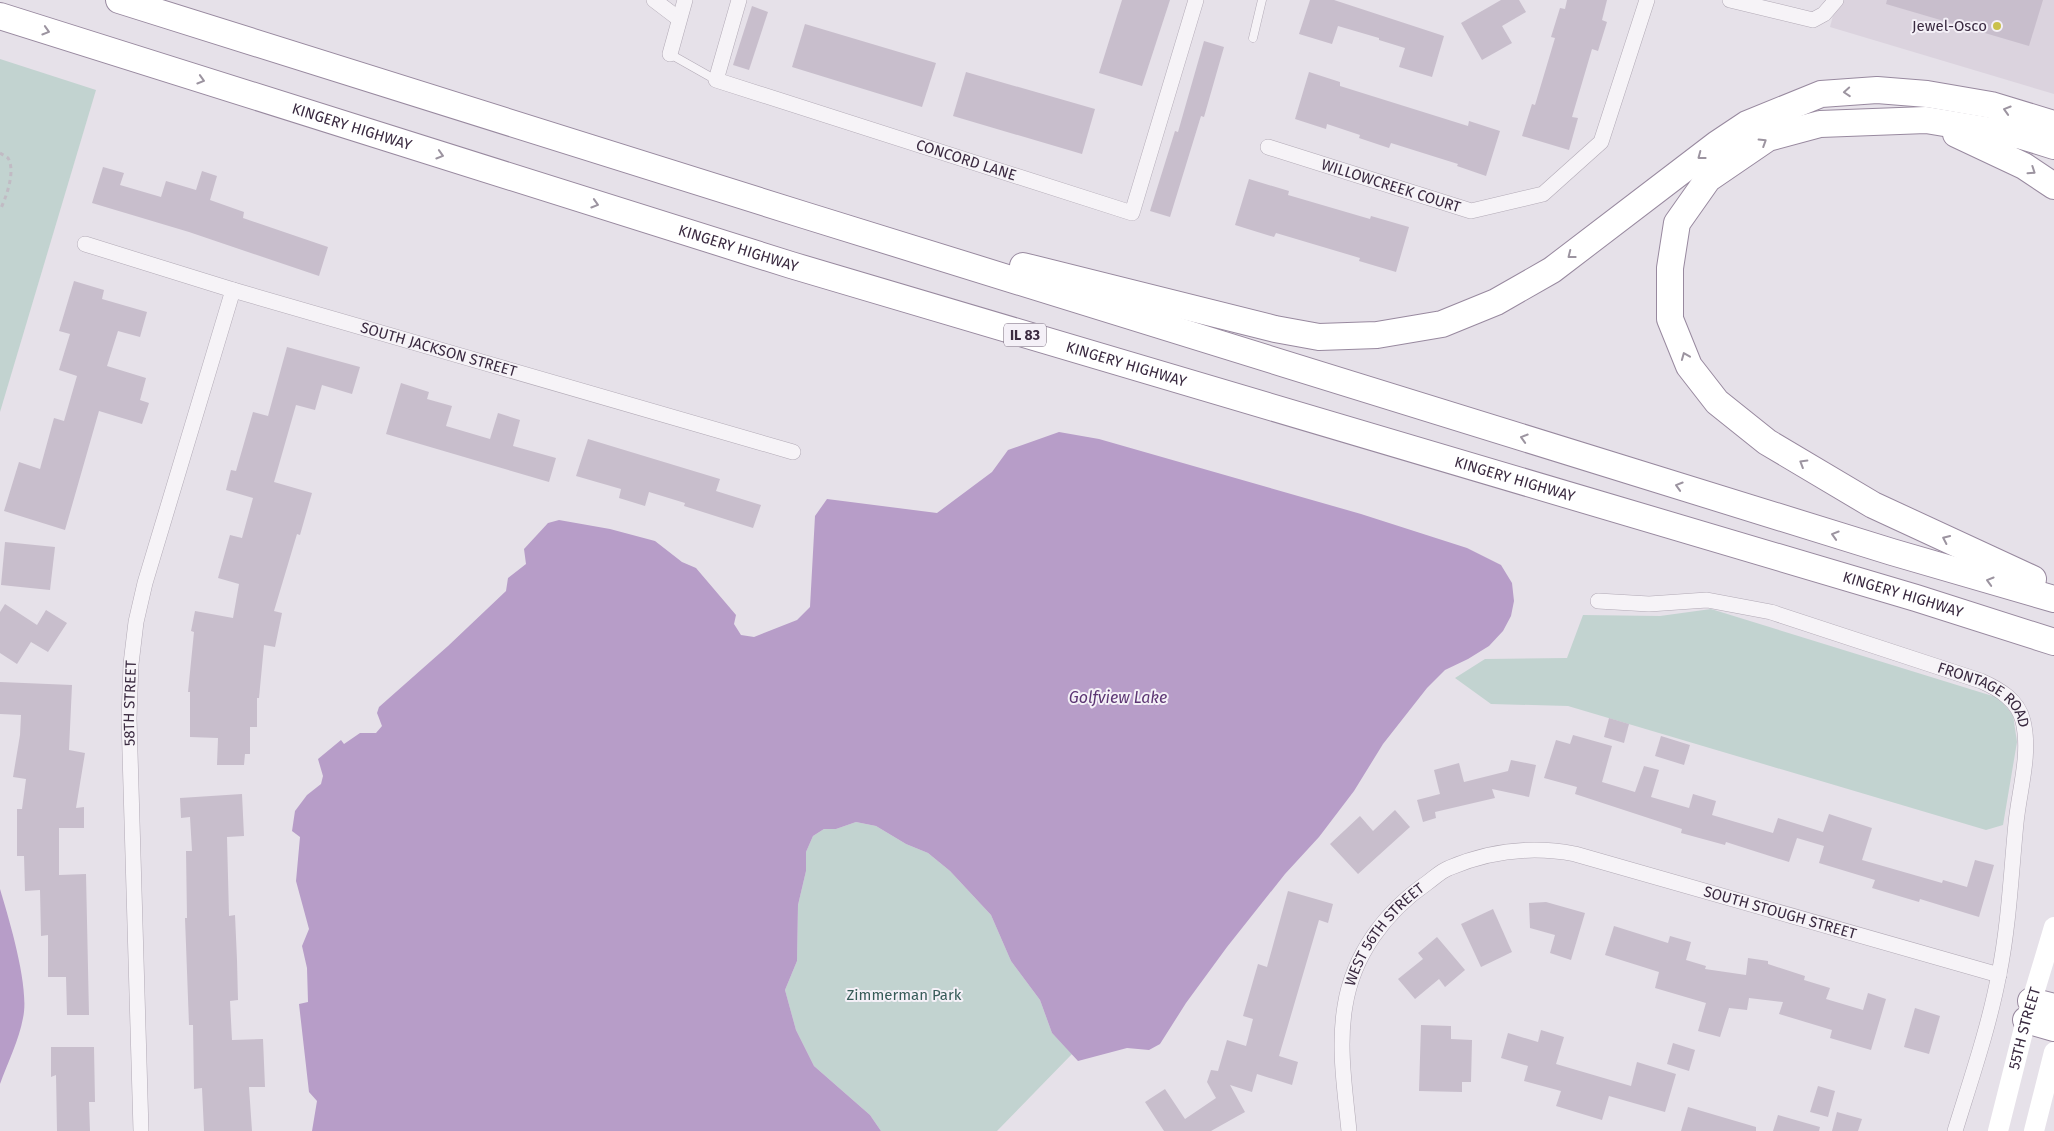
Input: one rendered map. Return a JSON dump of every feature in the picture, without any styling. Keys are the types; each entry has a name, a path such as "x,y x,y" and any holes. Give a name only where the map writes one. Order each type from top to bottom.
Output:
{"highway":[{"path":"119,0 804,215 1892,552 2054,599"},
{"name":"KINGERY HIGHWAY","path":"0,16 791,265 1916,598 2054,642"},
{"path":"804,215 1063,276 1275,329 1319,337 1377,335 1442,324 1496,302 1552,270 1717,144 1747,124 1821,94 1877,90 1927,94 1991,105 2054,124"},
{"path":"1926,120 2024,166 2054,186"},
{"path":"2054,146 2022,136 1926,120 1820,124 1768,138 1708,179 1677,224 1670,268 1670,319 1689,366 1717,402 1768,442 1873,505 2054,589"},
{"path":"2037,1009 2054,1028"}],"main road":[{"name":"55TH STREET","path":"1998,1131 2037,1009 2054,927"},
{"path":"2034,1131 2054,1052"}],"street":[{"path":"654,0 678,19"},
{"path":"670,54 684,0"},
{"path":"716,80 739,0"},
{"name":"CONCORD LANE","path":"716,80 1132,213 1196,0"},
{"name":"WILLOWCREEK COURT","path":"1268,147 1471,211 1543,194 1601,142 1647,0"},
{"path":"1730,0 1813,20 1824,14 1836,0"},
{"name":"SOUTH JACKSON STREET","path":"85,244 233,290 793,452"},
{"name":"58TH STREET","path":"142,1131 129,718 131,664 136,622 145,583 233,290"},
{"name":"FRONTAGE ROAD","path":"1598,601 1649,604 1707,600 1771,612 1981,681 2000,690 2013,702 2023,720 2026,744 2016,822 2006,934 1999,975 1979,1053 1955,1131"},
{"name":"WEST 56TH STREET","path":"1349,1131 1342,1059 1345,1005 1352,977 1365,949 1381,924 1414,891 1448,868 1508,851 1561,851"},
{"name":"SOUTH STOUGH STREET","path":"1561,851 1999,975"}],"lane":[{"path":"1253,38 1262,0"},
{"path":"670,54 716,80"}],"path":[{"path":"0,153 8,158 11,168 4,203 0,210"}],"shaded area":[{"path":"1837,0 2054,0 2054,94 1830,27"}],"green space":[{"path":"0,59 96,90 0,412"},
{"path":"1711,609 1999,698 2013,715 2017,742 2003,825 1986,830 1568,706 1491,704 1455,678 1485,659 1567,658 1583,615 1660,616"},
{"name":"Zimmerman Park","path":"856,822 876,826 906,844 928,853 950,871 991,915 1011,961 1040,1000 1052,1033 1072,1054 997,1131 881,1131 870,1115 814,1066 796,1030 785,990 797,961 798,905 806,871 806,852 813,836 824,829 836,829"}],"water":[{"name":"Golfview Lake","path":"1059,432 1099,439 1361,514 1467,548 1501,565 1512,583 1514,601 1511,616 1503,631 1489,646 1445,670 1427,688 1383,744 1354,791 1319,837 1285,874 1227,947 1186,1003 1160,1044 1149,1050 1127,1048 1078,1061 1052,1033 1040,1000 1011,961 991,915 950,871 928,853 906,844 876,826 856,822 836,829 824,829 813,836 806,852 806,871 798,905 797,961 785,990 796,1030 814,1066 870,1115 881,1131 312,1131 317,1101 309,1092 299,1004 308,1002 307,968 302,946 309,929 296,881 300,837 292,831 295,811 307,795 321,784 323,776 318,759 341,740 344,744 360,733 376,733 382,726 377,713 379,707 506,591 508,578 526,564 524,549 548,523 559,520 610,529 655,541 682,562 696,568 736,615 734,624 741,635 754,637 797,620 810,607 815,516 827,499 937,513 992,472 1008,450"},
{"path":"0,889 18,954 24,989 24,1005 19,1034 0,1084"}],"building":[{"path":"1122,0 1170,0 1142,86 1099,73"},
{"path":"1310,0 1334,0 1444,36 1432,77 1399,67 1405,48 1379,40 1379,38 1338,26 1332,44 1299,34"},
{"path":"1501,0 1519,0 1526,12 1502,26 1512,43 1482,60 1461,23"},
{"path":"1567,0 1607,0 1602,20 1607,22 1598,51 1592,49 1572,117 1578,118 1569,150 1522,136 1532,104 1535,105 1555,38 1551,37 1560,8 1565,9"},
{"name":"Jewel-Osco","path":"1887,0 2043,0 2029,46 1886,4"},
{"path":"752,6 768,12 749,70 733,65"},
{"path":"805,24 936,63 922,107 792,67"},
{"path":"1204,41 1224,47 1204,117 1201,116 1170,217 1150,211 1175,131 1178,132"},
{"path":"966,72 1095,109 1082,154 953,116"},
{"path":"1309,72 1340,82 1340,86 1468,126 1469,121 1500,131 1486,176 1457,166 1458,164 1391,143 1389,148 1359,138 1360,135 1327,124 1326,129 1295,119"},
{"path":"103,167 124,173 120,185 161,197 166,181 196,190 202,171 217,176 210,200 244,212 243,218 328,247 319,276 189,232 92,203"},
{"path":"1249,179 1289,191 1288,195 1370,219 1371,216 1409,227 1396,272 1359,261 1360,258 1276,233 1274,237 1235,225"},
{"path":"74,281 104,290 102,299 147,312 140,337 118,331 107,366 146,378 140,400 149,403 142,424 99,411 65,530 4,511 19,462 40,469 54,418 64,421 77,376 59,370 70,334 59,331"},
{"path":"287,347 360,367 352,394 322,385 315,410 296,405 274,482 312,493 300,535 297,534 274,611 282,613 275,647 264,645 259,698 257,698 257,727 250,727 250,754 245,754 244,765 217,765 218,738 190,737 190,692 188,692 194,632 191,631 195,611 233,618 239,584 218,578 230,535 242,538 253,498 226,490 231,470 236,471 253,412 268,416"},
{"path":"401,383 429,392 427,399 452,406 446,426 490,439 498,413 520,420 513,446 556,458 549,482 386,434"},
{"path":"588,439 720,479 716,491 761,505 753,528 684,506 685,503 649,492 645,506 619,498 621,489 576,476"},
{"path":"5,542 55,547 50,590 1,585"},
{"path":"5,604 37,625 46,610 67,623 48,652 31,642 17,664 0,653 0,612"},
{"path":"0,682 72,685 69,750 85,753 76,808 84,807 84,828 59,828 59,875 86,874 89,1015 67,1015 66,977 48,977 48,935 41,936 40,890 25,891 24,856 17,856 17,809 22,809 26,779 13,777 20,735 21,715 0,714"},
{"path":"1609,718 1629,724 1624,743 1604,737"},
{"path":"1573,735 1612,746 1602,782 1635,792 1644,766 1659,770 1651,797 1689,808 1693,794 1716,801 1712,815 1773,833 1778,818 1823,832 1829,814 1872,828 1862,860 1942,883 1943,880 1967,887 1975,860 1994,865 1979,917 1920,899 1919,902 1872,888 1875,880 1819,863 1824,846 1797,838 1789,862 1726,842 1725,845 1681,833 1682,829 1575,794 1577,787 1544,778 1556,740 1570,744"},
{"path":"1661,736 1690,745 1684,765 1655,756"},
{"path":"1511,760 1536,765 1529,797 1492,789 1495,798 1435,812 1436,818 1423,822 1417,800 1440,794 1434,770 1459,763 1464,782 1508,771"},
{"path":"242,794 244,836 227,837 229,916 235,915 238,1000 230,1001 232,1040 263,1039 265,1087 249,1087 252,1131 204,1131 202,1088 194,1089 193,1025 189,1025 185,918 187,918 186,851 192,851 190,817 181,818 180,798"},
{"path":"1395,810 1410,827 1358,874 1330,844 1360,816 1373,831"},
{"path":"1288,891 1333,904 1328,923 1319,920 1279,1056 1298,1062 1292,1085 1257,1074 1252,1092 1230,1085 1245,1112 1211,1131 1164,1131 1145,1102 1165,1089 1185,1119 1216,1098 1207,1082 1211,1070 1218,1071 1227,1040 1246,1046 1253,1019 1243,1016 1258,964 1267,967"},
{"path":"1546,902 1585,913 1571,960 1550,953 1555,935 1530,928 1529,903"},
{"path":"1493,909 1512,952 1481,967 1461,924"},
{"path":"1614,926 1668,943 1670,936 1691,942 1686,960 1706,966 1705,969 1746,975 1748,958 1768,961 1768,964 1805,976 1804,980 1830,988 1826,999 1863,1010 1868,993 1886,999 1871,1050 1830,1038 1832,1030 1779,1014 1783,1002 1749,998 1747,1010 1729,1008 1720,1037 1698,1031 1706,1003 1655,988 1659,972 1605,955"},
{"path":"1437,937 1465,970 1445,987 1439,979 1415,999 1398,979 1423,959 1418,953"},
{"path":"1915,1008 1940,1016 1929,1054 1904,1047"},
{"path":"1421,1025 1451,1026 1451,1039 1472,1040 1471,1082 1462,1082 1462,1092 1419,1091"},
{"path":"1541,1030 1564,1037 1556,1064 1631,1086 1637,1062 1676,1074 1665,1112 1609,1096 1602,1120 1556,1106 1561,1091 1524,1081 1528,1066 1501,1058 1508,1033 1538,1042"},
{"path":"1673,1043 1695,1050 1689,1071 1667,1064"},
{"path":"51,1047 94,1047 95,1102 89,1102 90,1131 57,1131 56,1075 51,1077"},
{"path":"1818,1086 1835,1091 1828,1117 1810,1112"},
{"path":"1688,1107 1756,1127 1756,1131 1681,1131"},
{"path":"1837,1112 1862,1119 1858,1131 1832,1131"},
{"path":"1778,1115 1820,1127 1819,1131 1773,1131"}],"place":[{"name":"Jewel-Osco","path":"1997,26"}]}
